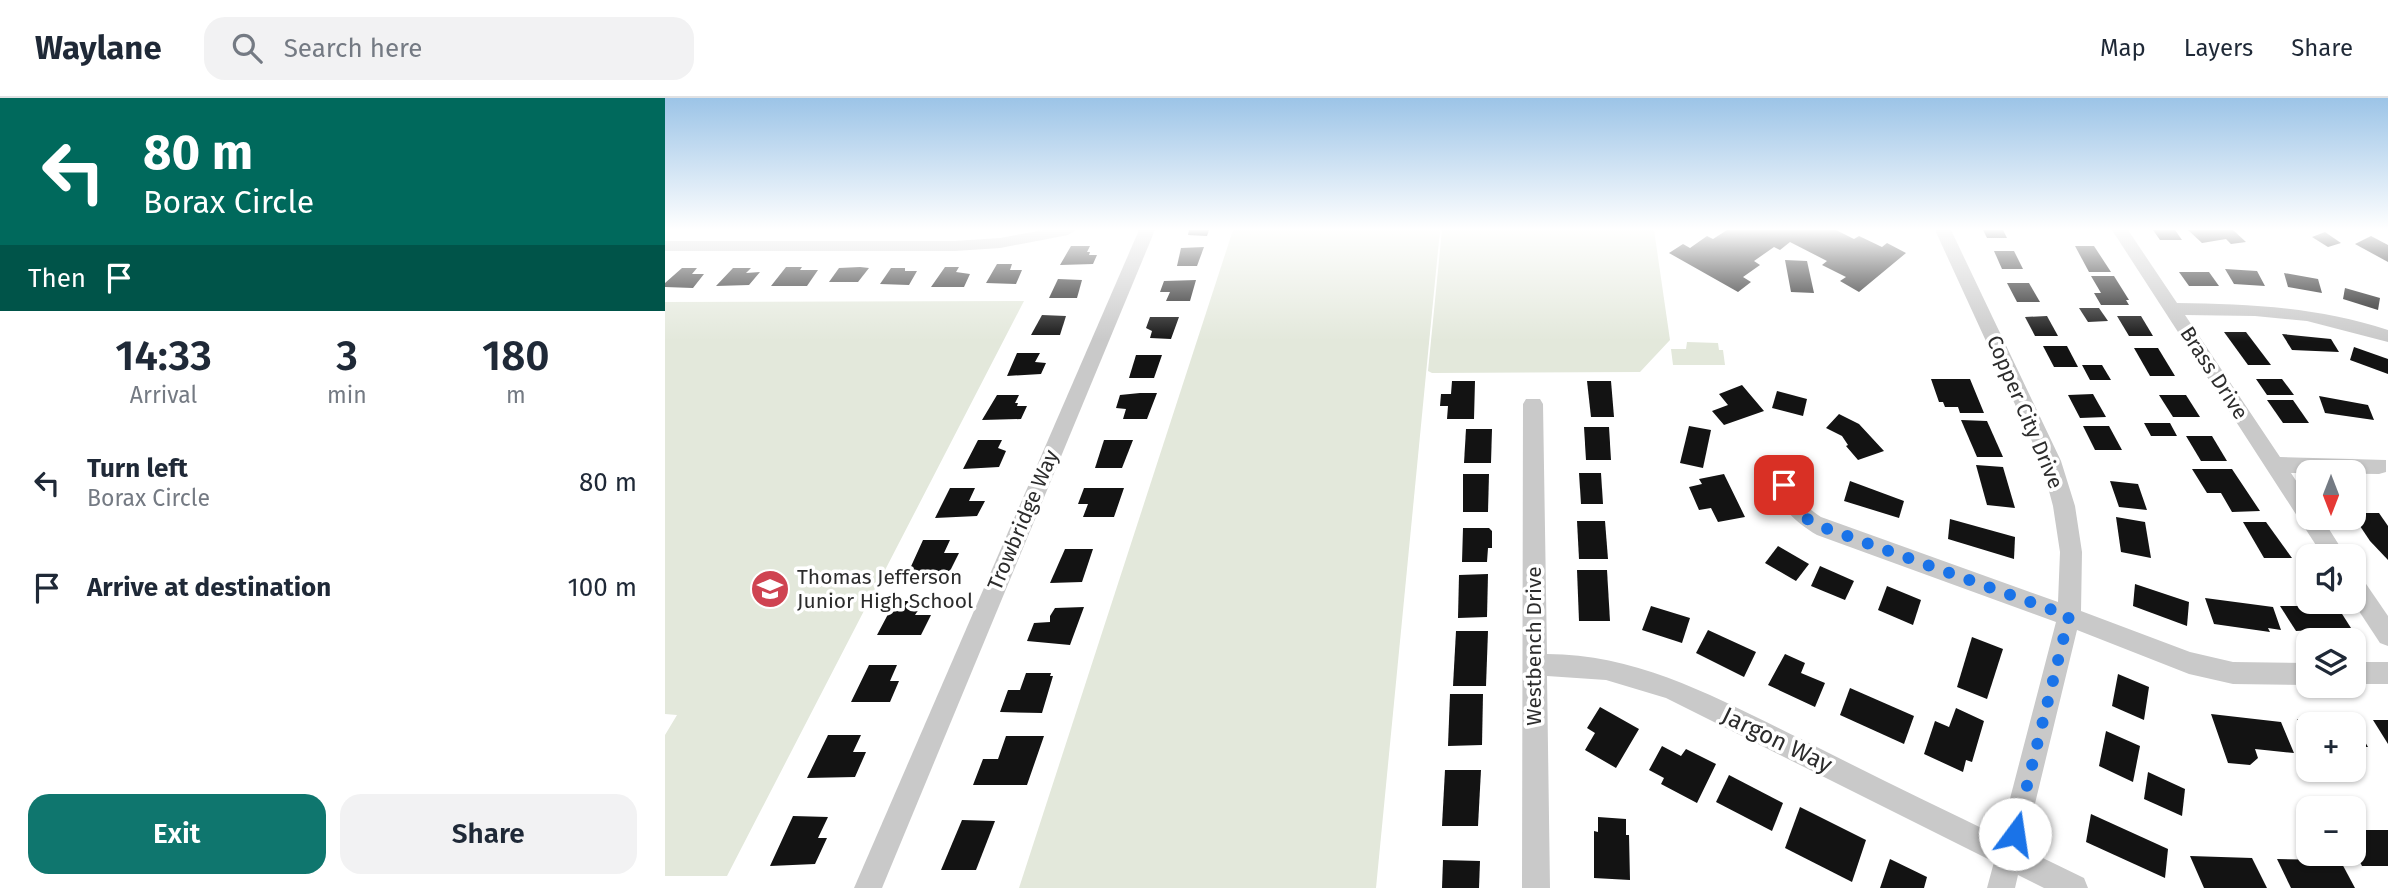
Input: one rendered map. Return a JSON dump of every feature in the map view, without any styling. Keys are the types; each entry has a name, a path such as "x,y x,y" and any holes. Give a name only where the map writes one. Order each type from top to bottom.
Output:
{"street":[{"name":"Trowbridge Way","path":"868,888 1131,267"},
{"name":"Copper City Drive","path":"1960,267 2051,461 2064,506 2071,552 2069,616 2001,888"},
{"name":"Brass Drive","path":"2144,267 2296,497"},
{"path":"2172,309 2293,312 2339,320 2388,336"},
{"name":"Westbench Drive","path":"1533,404 1536,888"},
{"path":"1786,463 1785,495 1794,509 1825,528 2211,669 2252,674 2296,674"},
{"path":"2275,465 2379,466"},
{"path":"2366,603 2388,636"},
{"name":"Jargon Way","path":"1534,665 1596,666 1646,678 2074,888"},
{"path":"2366,673 2388,673"}],"shaded area":[{"path":"1221,267 1436,267 1376,888 1019,888"},
{"path":"1438,267 1659,267 1670,340 1640,372 1428,371"},
{"name":"Thomas Jefferson Junior High School","path":"1024,301 727,876 665,876 665,735 677,715 665,714 665,302"},
{"path":"1687,342 1718,343 1719,350 1723,350 1725,365 1673,365 1671,349 1686,349"}],"building":[{"path":"786,267 818,270 807,286 771,286"},
{"path":"945,267 959,267 956,272 970,274 964,287 931,287"},
{"path":"995,267 1022,270 1016,284 986,283"},
{"path":"1694,267 1757,267 1743,277 1751,282 1738,292"},
{"path":"1786,267 1808,267 1814,293 1791,292"},
{"path":"1826,267 1889,267 1859,292 1840,281 1846,277"},
{"path":"2001,267 2023,269 2002,269"},
{"path":"2086,267 2108,267 2111,272 2089,272"},
{"path":"682,268 697,268 692,274 704,274 693,288 665,287 665,283"},
{"path":"733,268 751,268 746,273 760,272 749,285 716,286"},
{"path":"839,268 869,268 858,282 829,282"},
{"path":"891,268 917,271 909,285 880,284"},
{"path":"2225,269 2257,271 2265,286 2234,284"},
{"path":"2179,272 2209,272 2219,286 2189,286"},
{"path":"2284,273 2318,279 2322,293 2288,287"},
{"path":"2091,276 2114,276 2129,300 2126,300 2129,305 2101,305 2094,293 2101,293"},
{"path":"1058,279 1082,280 1077,298 1049,298"},
{"path":"1196,280 1190,301 1166,301 1170,292 1160,292 1164,281"},
{"path":"2007,283 2029,283 2040,302 2017,302"},
{"path":"2345,288 2380,298 2378,310 2343,299"},
{"path":"2079,308 2099,308 2108,321 2088,322"},
{"path":"1042,315 1066,316 1060,335 1031,335"},
{"path":"2047,316 2058,336 2035,336 2025,317"},
{"path":"2117,316 2141,316 2153,336 2129,336"},
{"path":"1150,317 1179,317 1171,339 1150,338 1152,331 1146,328"},
{"path":"2224,332 2246,332 2271,365 2248,365"},
{"path":"2282,334 2331,339 2339,352 2292,350"},
{"path":"2043,346 2067,346 2078,367 2054,367"},
{"path":"2354,347 2388,359 2388,374 2350,360"},
{"path":"2134,348 2158,348 2175,376 2150,376"},
{"path":"1017,353 1040,353 1035,362 1046,363 1041,374 1007,376"},
{"path":"1136,355 1162,355 1154,378 1129,378"},
{"path":"2082,365 2102,365 2111,380 2090,380"},
{"path":"1931,379 1970,379 1984,413 1960,413 1958,407 1945,407 1943,402 1939,402"},
{"path":"2256,379 2282,379 2294,395 2267,395"},
{"path":"1452,381 1475,381 1474,419 1447,419 1448,406 1440,406 1441,394 1451,394"},
{"path":"1587,381 1611,381 1614,417 1591,417"},
{"path":"1742,385 1764,411 1724,425 1712,411 1728,405 1719,394"},
{"path":"1777,391 1807,399 1803,416 1772,408"},
{"path":"1157,393 1147,419 1123,419 1126,409 1116,408 1120,395"},
{"path":"2093,394 2106,417 2080,418 2068,395"},
{"path":"997,395 1019,395 1015,403 1018,403 1017,406 1027,406 1021,419 982,420"},
{"path":"2159,395 2186,395 2200,417 2173,417"},
{"path":"2319,396 2368,405 2374,420 2325,413"},
{"path":"2267,400 2293,400 2309,423 2283,423"},
{"path":"1839,414 1859,424 1884,451 1858,460 1846,446 1848,445 1842,436 1826,428"},
{"path":"1961,420 1987,421 2003,457 1977,457"},
{"path":"2144,423 2170,423 2177,436 2151,436"},
{"path":"1689,426 1711,430 1703,468 1680,463"},
{"path":"2083,426 2109,426 2122,450 2095,450"},
{"path":"1584,427 1609,427 1611,460 1586,460"},
{"path":"1466,429 1492,429 1491,463 1464,463"},
{"path":"2186,436 2212,436 2227,461 2201,461"},
{"path":"978,440 1002,440 998,448 1006,451 999,467 963,469"},
{"path":"1104,440 1133,440 1122,468 1095,468"},
{"path":"1976,465 2003,467 2015,508 1987,505"},
{"path":"2192,469 2232,469 2260,511 2232,512 2221,493 2207,493"},
{"path":"1579,473 1601,473 1603,504 1581,504"},
{"path":"1463,474 1489,474 1488,512 1463,512"},
{"path":"1724,474 1745,517 1718,522 1711,508 1699,510 1689,487 1702,484 1699,479"},
{"path":"1850,481 1904,501 1899,518 1844,501"},
{"path":"2110,481 2138,484 2147,510 2119,507"},
{"path":"950,488 975,488 969,501 985,501 977,516 935,518"},
{"path":"1084,488 1124,488 1114,517 1083,517 1088,504 1078,504"},
{"path":"2366,513 2379,513 2388,526 2388,560 2363,530 2366,530"},
{"path":"2116,517 2145,522 2151,558 2121,552"},
{"path":"1950,519 2015,537 2014,559 1948,539"},
{"path":"1577,521 1605,521 1608,559 1579,559"},
{"path":"2243,522 2266,522 2292,558 2264,558"},
{"path":"1463,528 1489,528 1492,531 1492,548 1488,548 1487,562 1462,562"},
{"path":"923,540 950,540 944,553 959,553 950,571 908,573"},
{"path":"1778,546 1809,564 1796,581 1765,563"},
{"path":"1065,549 1093,549 1082,582 1050,583"},
{"path":"1820,566 1854,581 1845,600 1811,586"},
{"path":"1577,570 1607,570 1610,621 1579,621"},
{"path":"1488,574 1487,617 1458,618 1459,575"},
{"path":"2135,584 2189,602 2187,626 2133,606"},
{"path":"1887,586 1921,600 1913,625 1878,610"},
{"path":"2205,598 2273,607 2281,630 2268,628 2270,632 2214,624"},
{"path":"895,601 923,603 915,615 931,615 921,635 877,635"},
{"path":"1651,606 1690,618 1682,643 1642,630"},
{"path":"2280,606 2296,606 2296,614 2342,614 2351,628 2296,628 2296,631"},
{"path":"1084,607 1070,645 1027,641 1034,623 1050,622 1055,608"},
{"path":"1708,630 1756,652 1744,677 1696,653"},
{"path":"1456,631 1488,631 1486,686 1453,686"},
{"path":"1972,637 2003,649 1987,699 1957,687"},
{"path":"1785,654 1805,663 1801,673 1825,683 1815,707 1768,685"},
{"path":"869,665 897,665 890,681 899,681 890,702 851,702"},
{"path":"1026,673 1051,673 1050,676 1053,676 1042,713 1000,712 1008,690 1020,690"},
{"path":"2118,674 2149,687 2144,720 2112,706"},
{"path":"1850,688 1914,716 1904,744 1840,715"},
{"path":"1450,694 1483,694 1482,745 1448,746"},
{"path":"1600,707 1639,729 1616,768 1585,750 1595,733 1587,728"},
{"path":"1956,708 1984,721 1972,762 1966,760 1963,772 1924,754 1935,721 1949,727"},
{"path":"2211,714 2281,722 2294,753 2255,749 2258,758 2250,765 2228,763"},
{"path":"2373,720 2388,720 2388,744"},
{"path":"2106,731 2140,746 2133,782 2099,766"},
{"path":"828,735 861,735 853,752 866,752 855,777 807,778"},
{"path":"1006,736 1044,736 1027,785 973,785 983,759 998,759"},
{"path":"1662,746 1681,756 1686,749 1716,764 1697,803 1661,784 1664,778 1649,770"},
{"path":"1445,770 1481,770 1478,826 1442,826"},
{"path":"2148,772 2185,789 2182,816 2144,799"},
{"path":"1729,775 1783,803 1772,831 1716,802"},
{"path":"1800,807 1866,840 1852,882 1785,848"},
{"path":"2091,814 2168,849 2165,878 2086,842"},
{"path":"793,816 828,817 818,838 827,838 815,864 770,866"},
{"path":"1598,817 1626,819 1630,880 1594,878 1594,831 1598,832"},
{"path":"962,820 995,821 976,870 941,870"},
{"path":"2366,830 2388,830 2388,866 2366,866"},
{"path":"2190,856 2252,858 2267,888 2204,888"},
{"path":"1890,859 1927,877 1924,888 1880,888"},
{"path":"2277,859 2296,859 2296,866 2343,866 2355,888 2291,888"},
{"path":"1443,860 1480,861 1479,888 1442,888"}],"place":[{"name":"Thomas Jefferson Junior High School","path":"770,589"}],"route":[{"path":"1784,485 1785,495 1794,509 1825,528 2069,616 2015,834"}]}
